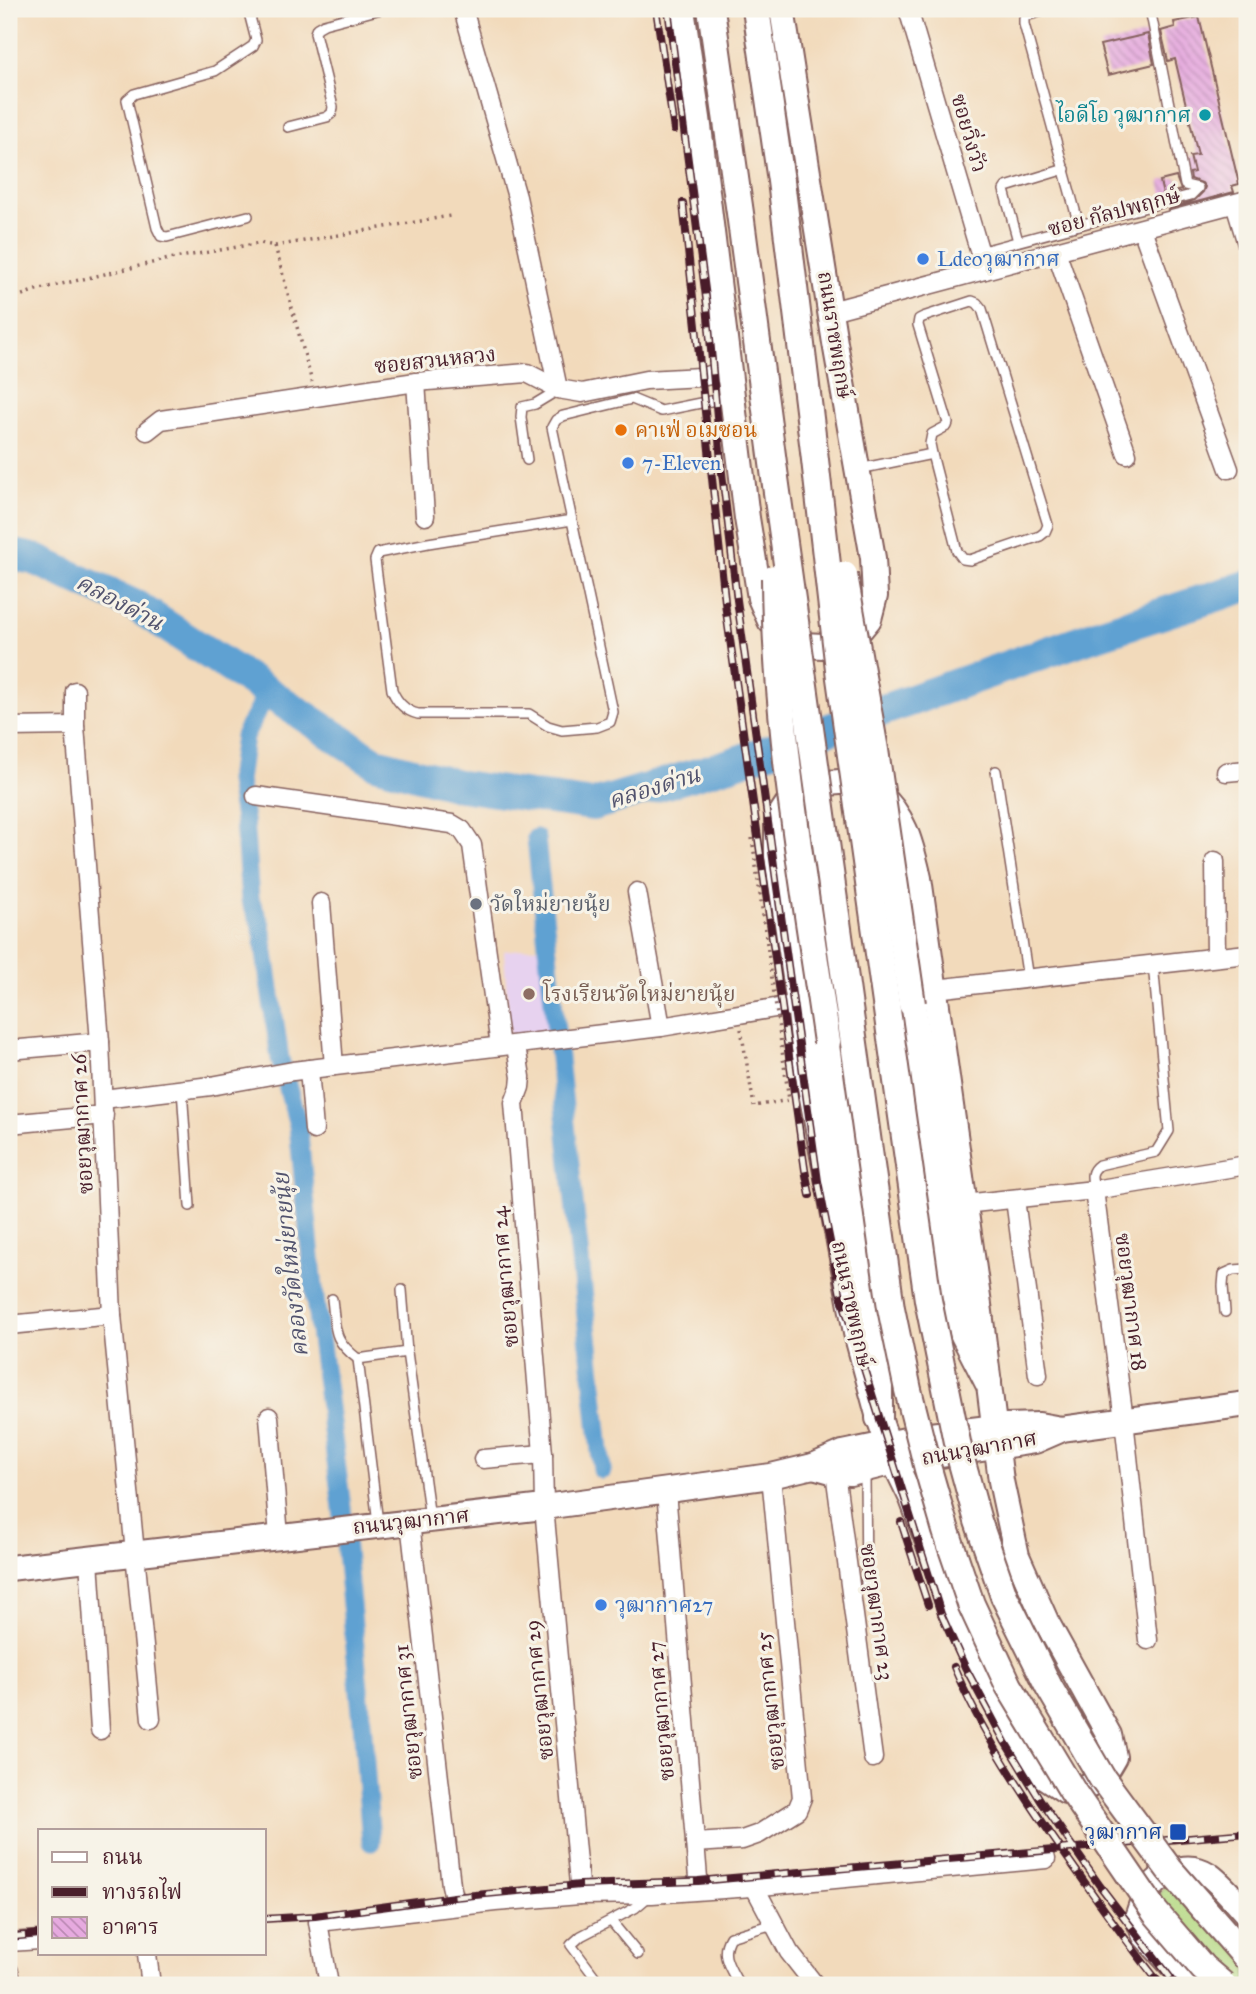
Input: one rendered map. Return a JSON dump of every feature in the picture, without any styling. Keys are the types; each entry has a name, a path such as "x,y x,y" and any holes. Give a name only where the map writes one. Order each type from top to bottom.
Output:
{"main road":[{"name":"ถนนราชพฤกษ์","path":"682,9 747,518 761,598 770,621 789,639 802,645 832,645 848,639 869,619 875,596 873,558 782,9"},
{"name":"ถนนราชพฤกษ์","path":"711,9 891,1308 928,1469 971,1604 1009,1686 1073,1792 1155,1912 1203,1968 1223,1985"},
{"name":"ถนนราชพฤกษ์","path":"756,9 814,451 840,678 928,1300 959,1452 978,1521 1004,1596 1049,1687 1102,1778 1169,1869 1247,1958"},
{"path":"814,451 844,576 861,663 955,1300 963,1333 988,1382 1018,1415 1045,1432 1007,1466 1001,1480"},
{"path":"775,478 775,604 791,790 879,1378 879,1418 841,1468 896,1489 912,1499"},
{"name":"ถนนราชพฤกษ์","path":"853,781 877,791 893,808 908,833 919,878 1001,1480 1017,1556 1046,1621 1108,1735 1114,1757 1101,1779 1087,1788 1066,1791 1042,1775 988,1685 961,1632 912,1499 891,1452 856,1333 806,1065 799,1004 776,856 777,820 790,800 805,789 827,783 853,781"},
{"name":"ถนนวุฒากาศ","path":"9,1568 544,1507 841,1468 891,1452 930,1435 996,1437 1247,1404"},
{"path":"1190,1985 1145,1936 1137,1917 1153,1884 1168,1872 1189,1868 1208,1875 1247,1914"}],"street":[{"path":"463,9 517,197 558,389"},
{"name":"ซอยวิ่งวัว","path":"908,9 985,270"},
{"name":"ซอย กัลปพฤกษ์","path":"831,312 1241,202"},
{"path":"1241,202 1247,244"},
{"path":"1142,229 1229,469"},
{"path":"1056,251 1127,454"},
{"name":"ซอยสวนหลวง","path":"147,431 161,420 416,382 527,373 558,389 582,393 646,380 701,377 728,371"},
{"path":"416,382 425,516"},
{"name":"ซอยวุฒากาศ 26","path":"75,691 75,726 104,1107 112,1315 150,1719"},
{"path":"9,727 75,726"},
{"path":"1226,772 1247,770"},
{"name":"ซอยวุฒากาศ 24","path":"256,796 452,824 462,830 472,845 508,1046 521,1077 514,1103 543,1454 544,1507"},
{"path":"1215,861 1216,957"},
{"path":"637,892 662,1027"},
{"path":"321,903 334,1066"},
{"path":"935,989 1247,954"},
{"path":"9,1124 104,1107 182,1089 293,1071 662,1027 799,1004"},
{"path":"9,1050 100,1042"},
{"path":"293,1071 314,1130"},
{"path":"964,1204 1094,1190 1247,1165"},
{"name":"ซอยวุฒากาศ 18","path":"1094,1190 1124,1420 1148,1640"},
{"path":"1015,1199 1038,1375"},
{"path":"9,1325 112,1315"},
{"path":"269,1417 279,1536"},
{"path":"484,1459 543,1454"},
{"name":"ซอยวุฒากาศ 23","path":"841,1468 873,1758"},
{"name":"ซอยวุฒากาศ 25","path":"695,1843 743,1840 759,1834 797,1810 802,1798 771,1476"},
{"name":"ซอยวุฒากาศ 27","path":"666,1491 699,1890"},
{"name":"ซอยวุฒากาศ 29","path":"544,1507 580,1895"},
{"name":"ซอยวุฒากาศ 31","path":"420,1520 454,1898"},
{"path":"89,1560 100,1730"},
{"path":"329,1985 318,1922 453,1905 580,1895 652,1894 1046,1859"},
{"path":"754,1886 789,1952 815,1985"},
{"path":"9,1942 38,1940"},
{"path":"147,1955 151,1985"},
{"path":"9,1971 12,1985"}],"lane":[{"path":"248,9 256,40 251,47 213,72 136,93 127,100 161,236 167,237 248,216"},
{"path":"288,127 327,117 332,113 315,33 317,28 321,24 382,9"},
{"path":"1049,9 1026,16 1024,24 1079,225"},
{"path":"979,251 1191,195 1198,188 1185,185 1150,9"},
{"path":"1018,241 1004,190 1006,187 1065,169"},
{"path":"970,301 975,302 982,309 1044,507 1048,525 1045,532 978,558 963,559 957,551 932,454 932,434 948,423 918,322 923,317 970,301"},
{"path":"527,460 522,407 536,404 558,389"},
{"path":"572,520 378,553 375,561 392,690 402,706 418,714 529,714 548,726 562,730 597,727 610,722 613,712 552,426 563,416 632,399 661,411 732,397"},
{"path":"858,469 932,454"},
{"path":"996,771 1028,979"},
{"path":"1094,1190 1091,1175 1093,1169 1157,1152 1169,1131 1153,964"},
{"path":"182,1089 190,1206"},
{"path":"1225,1312 1224,1274 1247,1269"},
{"path":"402,1290 420,1520"},
{"path":"332,1299 339,1342 358,1359 358,1527"},
{"path":"358,1359 407,1352"},
{"path":"841,1468 866,1586"},
{"path":"601,1985 571,1945 581,1936 635,1908 652,1894"},
{"path":"611,1921 638,1954"},
{"path":"738,1985 724,1953 726,1944 730,1937 772,1924"}],"path":[{"path":"9,300 36,290 169,259 260,243 275,246 450,216"},
{"path":"275,246 316,398"},
{"path":"741,1031 754,1106 789,1100 752,838"}],"shaded area":[{"name":"โรงเรียนวัดใหม่ยายนุ้ย","path":"548,946 556,1038 510,1041 504,951"}],"green space":[{"path":"1189,1879 1208,1888 1247,1935 1247,1985 1199,1985 1158,1895 1166,1885"}],"building":[{"name":"ไอดีโอ วุฒากาศ","path":"1199,17 1239,184 1232,186 1234,192 1167,210 1195,200 1205,187 1191,179 1190,173 1194,172 1190,156 1198,155 1175,59 1168,61 1161,31 1175,27 1174,22"},
{"path":"1148,34 1154,64 1108,75 1100,45"},
{"path":"1176,177 1181,190 1163,195 1160,181"}],"waterway":[{"name":"คลองด่าน","path":"9,554 34,559 136,606 376,763 461,786 593,805 730,764 1090,637 1247,586"},
{"name":"คลองวัดใหม่ยายนุ้ย","path":"267,693 244,736 238,781 250,900 261,925 280,1059 298,1125 315,1299 342,1508 371,1842"},
{"path":"536,838 602,1470"}],"railway":[{"path":"656,9 674,130"},
{"path":"668,9 707,305 737,600 818,1181 840,1292 941,1614 965,1667 1005,1742 1041,1801 1100,1886 1176,1985"},
{"path":"683,203 726,611 810,1195"},
{"path":"901,1522 928,1605"},
{"path":"954,1667 977,1716 1019,1787 1101,1905 1161,1985"},
{"path":"266,1919 315,1916 454,1897 580,1885 698,1881 1247,1833"},
{"path":"9,1937 38,1934"}],"place":[{"name":"ไอดีโอ วุฒากาศ","path":"1205,115"},
{"name":"Ldeoวุฒากาศ","path":"923,259"},
{"name":"คาเฟ่ อเมซอน","path":"621,430"},
{"name":"7-Eleven","path":"628,463"},
{"name":"วัดใหม่ยายนุ้ย","path":"476,904"},
{"name":"โรงเรียนวัดใหม่ยายนุ้ย","path":"529,994"},
{"name":"วุฒากาศ27","path":"601,1605"},
{"name":"วุฒากาศ","path":"1178,1832"}]}
